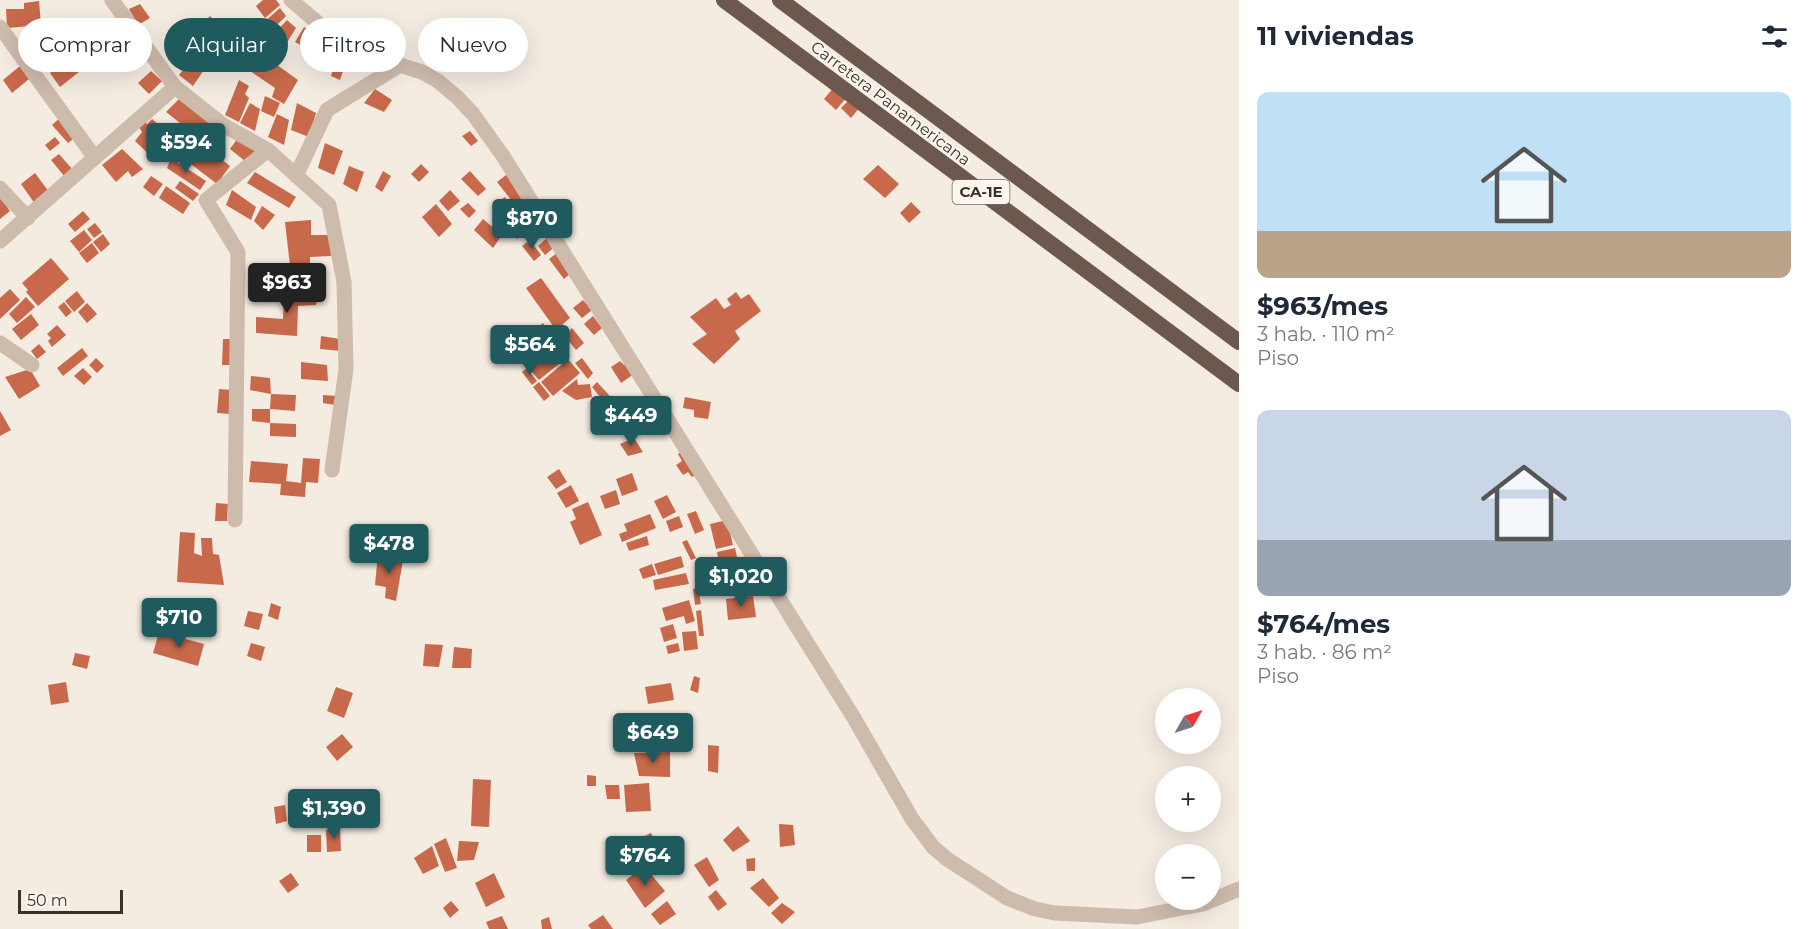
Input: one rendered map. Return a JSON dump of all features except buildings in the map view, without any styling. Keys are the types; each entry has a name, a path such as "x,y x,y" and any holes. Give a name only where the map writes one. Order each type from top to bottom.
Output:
{"highway":[{"name":"Carretera Panamericana","path":"724,0 1239,384"},
{"name":"Carretera Panamericana","path":"780,0 1239,342"}],"street":[{"path":"112,0 175,87 223,125 268,150 329,205 344,282 346,369 332,470"},
{"path":"291,0 312,18"},
{"path":"0,27 95,158"},
{"path":"406,67 438,81 458,98 473,114 503,156 848,708 912,819 933,847 947,859 1006,898 1035,909 1055,913 1137,917 1203,904 1239,889"},
{"path":"296,176 327,110 389,72"},
{"path":"0,241 175,87"},
{"path":"234,519 238,252 206,200 268,150"},
{"path":"0,188 28,218"},
{"path":"0,343 32,364"}]}
